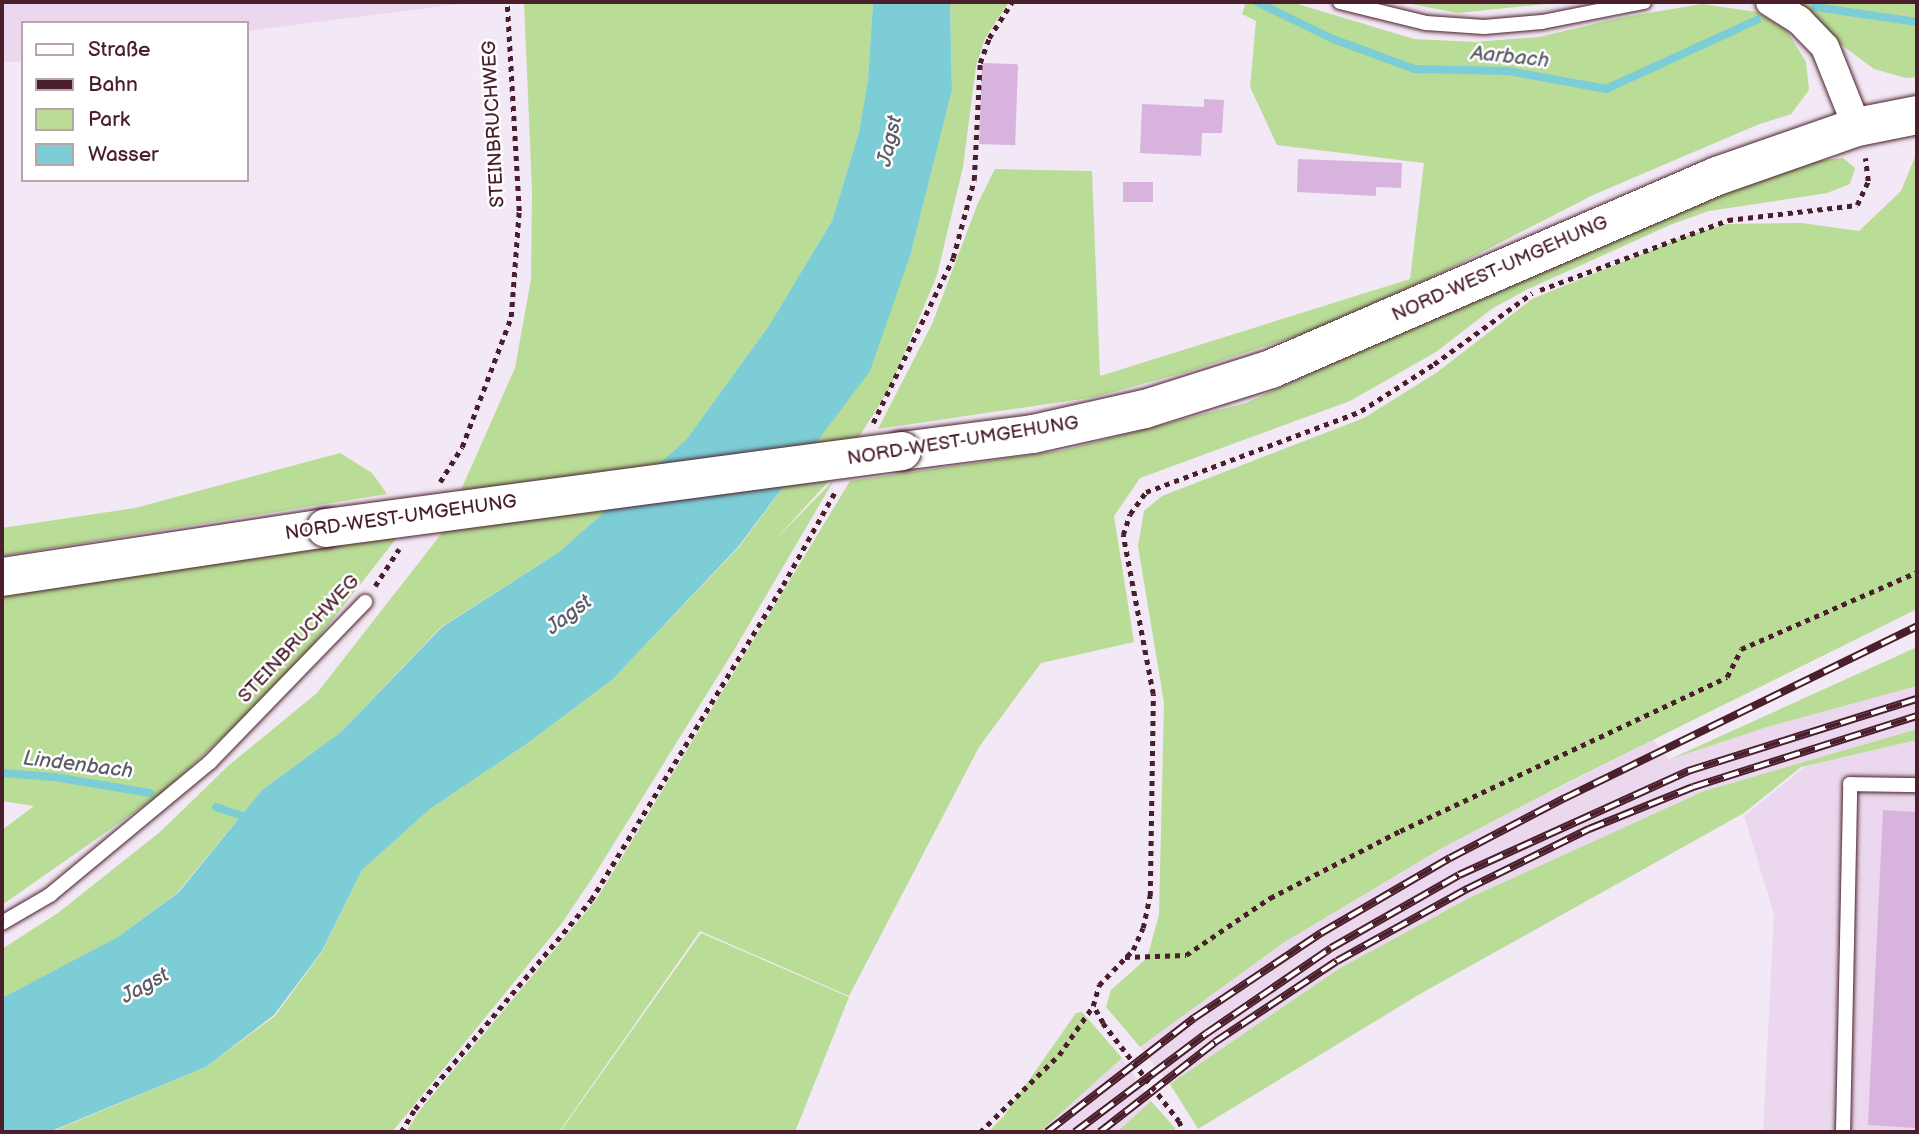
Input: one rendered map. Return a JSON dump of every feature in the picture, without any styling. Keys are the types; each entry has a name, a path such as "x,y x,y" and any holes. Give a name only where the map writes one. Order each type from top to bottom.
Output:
{"main road":[{"name":"NORD-WEST-UMGEHUNG","path":"2,577 326,528 1033,434 1120,415 1271,369 1704,181 1857,127 1917,115"}],"street":[{"path":"1770,2 1799,20 1825,47 1857,127"}],"lane":[{"path":"1340,2 1426,23 1484,27 1542,22 1644,2"},
{"name":"STEINBRUCHWEG","path":"2,923 50,895 210,762 365,602"},
{"path":"1843,1132 1850,784 1917,785"}],"path":[{"name":"STEINBRUCHWEG","path":"434,492 462,447 511,317 519,211 507,2"},
{"path":"866,435 892,389 953,258 974,180 980,63 989,38 1012,2"},
{"path":"980,1132 1059,1055 1093,1006 1100,985 1133,950 1143,928 1150,896 1153,694 1123,535 1130,513 1146,492 1361,411 1434,364 1531,293 1727,220 1857,205 1868,181 1865,155 1857,127"},
{"path":"401,1132 415,1109 591,900 783,585 841,481"},
{"name":"STEINBRUCHWEG","path":"365,602 400,547"},
{"path":"1125,957 1186,955 1282,891 1400,831 1727,677 1741,649 1917,572"},
{"path":"1093,1006 1102,1023 1179,1121 1184,1132"}],"shaded area":[{"path":"2,2 476,2 248,31 248,21 21,21 21,61 2,63"},
{"path":"1917,686 1917,729 1704,791 1471,897 1340,968 1170,1084 1140,1047 1283,943 1442,848 1653,739 1669,760 1767,727"},
{"path":"1917,740 1917,1132 1763,1132 1774,914 1744,816 1806,766"},
{"path":"1122,1058 1151,1101 1117,1132 1040,1132"}],"green space":[{"path":"524,2 873,2 868,79 859,132 832,221 768,327 686,440 559,552 441,627 341,732 262,790 178,892 117,938 2,998 2,949 58,913 160,832 228,766 317,693 442,533 515,368 531,279 532,191"},
{"path":"950,2 1009,2 985,38 976,66 963,167 937,275 890,388 855,443 810,449 911,253 952,90"},
{"path":"1246,2 1291,2 1414,39 1475,42 1539,37 1619,18 1702,4 1757,12 1787,31 1806,62 1809,90 1791,114 1757,125 1593,195 1445,271 1314,330 1187,372 1095,397 878,429 932,324 978,203 995,169 1092,171 1100,376 1410,279 1424,163 1277,145 1250,87 1256,21 1242,14"},
{"path":"1401,2 1564,2 1458,13"},
{"path":"1796,2 1917,2 1917,77 1906,78 1874,69 1823,31 1805,7"},
{"path":"1917,152 1917,609 1574,779 1442,848 1283,943 1140,1047 1106,1007 1111,990 1147,958 1159,915 1164,703 1138,546 1144,511 1162,496 1364,418 1436,373 1532,299 1688,235 1727,224 1802,223 1859,231 1901,191"},
{"path":"1843,158 1855,168 1850,184 1827,193 1709,211 1670,225 1526,290 1493,308 1436,352 1350,401 1140,478 1114,516 1134,642 1041,663 979,747 849,996 700,931 559,1132 406,1132 420,1110 596,900 850,481 1064,450 1246,403 1659,214 1800,163"},
{"path":"340,453 372,473 387,494 2,556 2,528 135,508"},
{"path":"834,480 734,650 562,923 392,1132 51,1132 206,1067 275,1016 322,952 362,870 430,809 525,745 613,679 739,547 784,486 829,481 773,542"},
{"path":"399,535 286,679 162,793 2,905 2,830 34,806 2,801 2,591 319,549"},
{"path":"1917,647 1917,686 1767,727 1668,760"},
{"path":"1917,729 1917,740 1801,767 1744,813 1420,994 1198,1129 1170,1084 1340,968 1471,897 1704,791"},
{"path":"701,933 849,997 795,1132 560,1132"},
{"path":"1082,1012 1122,1058 1040,1132 988,1132 1004,1116 1076,1013"},
{"path":"1151,1101 1175,1128 1175,1132 1117,1132"}],"water":[{"name":"Jagst","path":"873,2 950,2 952,90 911,253 870,371 738,547 613,679 525,745 430,809 362,870 322,951 274,1015 206,1067 49,1132 2,1132 2,998 118,937 179,892 262,790 341,732 442,627 559,552 686,440 768,327 832,221 859,132 868,79"}],"building":[{"path":"982,63 1018,64 1015,145 979,144"},
{"path":"1204,99 1224,100 1222,133 1202,133 1201,156 1140,153 1142,104 1204,107"},
{"path":"1298,159 1402,163 1401,188 1376,187 1376,196 1297,192"},
{"path":"1123,182 1153,182 1153,202 1123,202"},
{"path":"1883,810 1917,812 1917,1128 1868,1125"}],"waterway":[{"name":"Aarbach","path":"1257,2 1333,39 1414,69 1508,71 1606,89 1757,20"},
{"name":"Aarbach","path":"1815,7 1917,22"},
{"name":"Lindenbach","path":"2,773 54,777 150,793"},
{"name":"Lindenbach","path":"216,807 250,819"}],"railway":[{"path":"1047,1132 1194,1018 1321,933 1450,858 1565,798 1917,626"},
{"path":"1075,1132 1207,1033 1331,948 1459,875 1688,771 1917,699"},
{"path":"1100,1132 1215,1042 1337,961 1467,889 1589,829 1693,787 1917,716"}]}
